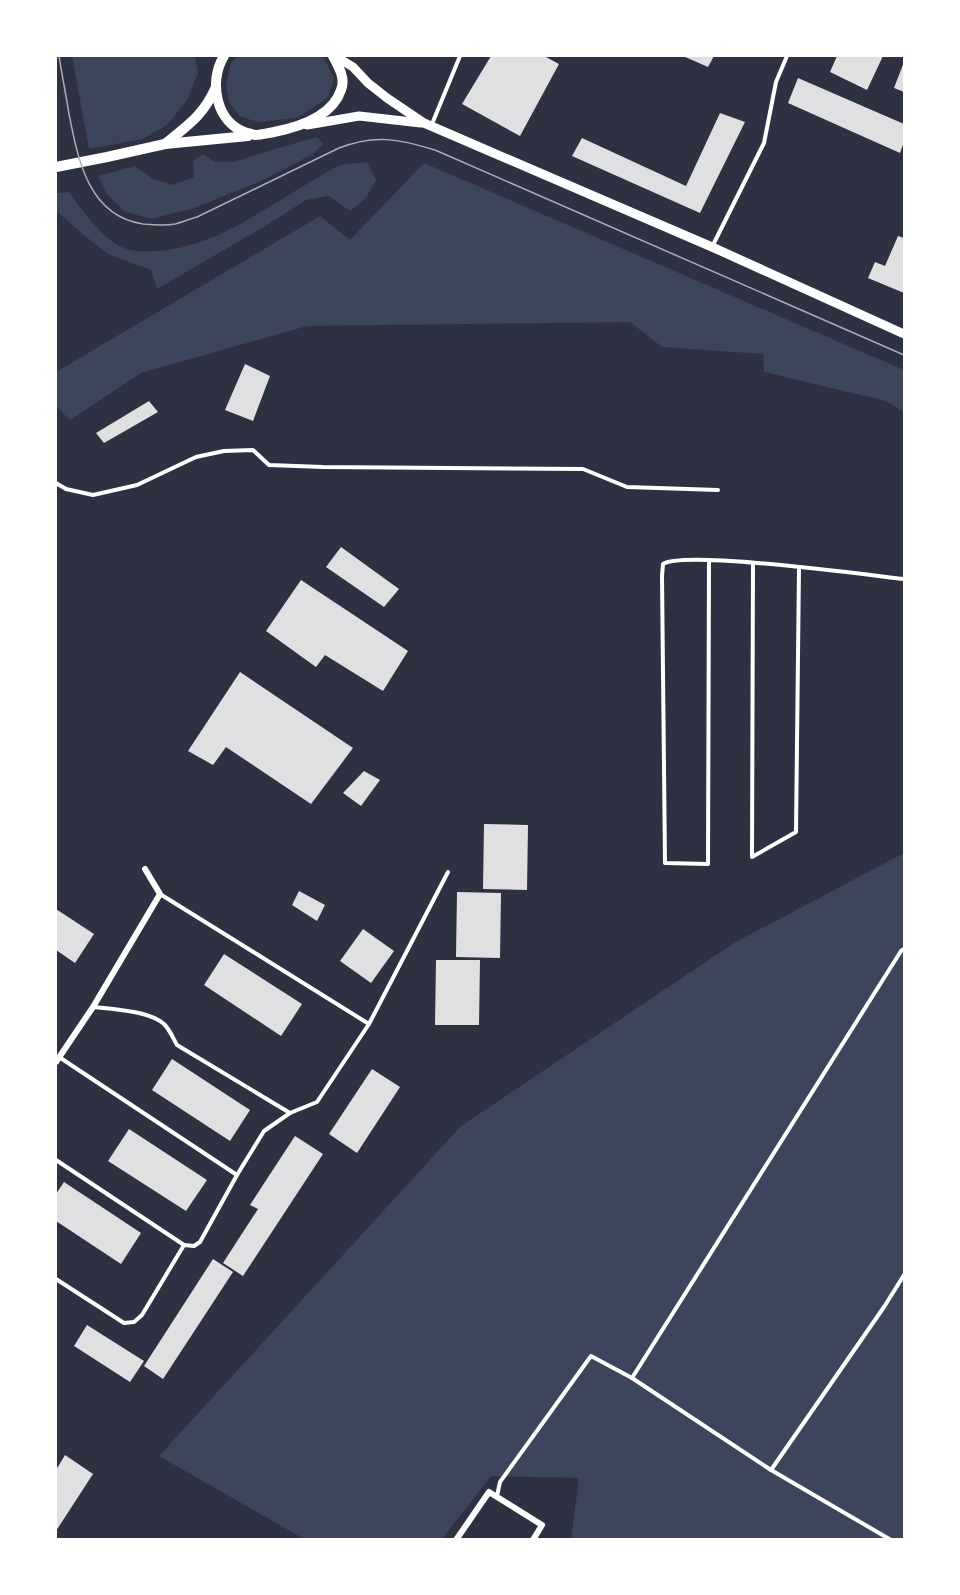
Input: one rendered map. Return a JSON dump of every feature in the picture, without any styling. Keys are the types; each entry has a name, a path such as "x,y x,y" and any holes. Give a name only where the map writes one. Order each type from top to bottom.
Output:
{"main road":[{"path":"213,56 218,71"},
{"path":"224,56 218,71 217,98 224,115 236,129 255,135"},
{"path":"56,167 165,144 255,135 297,127 326,111 334,104 342,89 341,72 334,56"},
{"path":"165,144 200,115 216,86"}],"street":[{"path":"334,56 352,67 387,99 427,125 712,247 904,334"},
{"path":"297,127 359,116 427,125"},
{"path":"57,1059 93,1007 160,894 145,869"},
{"path":"456,1539 489,1492 542,1525 533,1539"}],"lane":[{"path":"427,125 460,56"},
{"path":"712,247 764,143 776,82 787,56"},
{"path":"56,483 66,489 93,495 137,485 196,457 224,451 253,450 269,465 583,469 627,487 718,490"},
{"path":"709,560 708,864 665,863 663,564 674,560 709,560 904,579"},
{"path":"753,563 752,857 796,832 799,568"},
{"path":"56,1160 184,1245 194,1246 200,1242 264,1131 290,1113 317,1102 369,1024 448,872"},
{"path":"160,894 369,1024"},
{"path":"632,1378 904,949"},
{"path":"93,1007 129,1010 163,1023 177,1045 290,1113"},
{"path":"57,1059 237,1175"},
{"path":"56,1279 124,1323 134,1322 142,1315 184,1245"},
{"path":"771,1470 885,1307 904,1275"},
{"path":"496,1497 500,1482 591,1356 632,1378 771,1470 891,1539"}],"shaded area":[{"path":"72,56 195,56 198,73 187,100 167,125 143,139 89,149"},
{"path":"238,56 321,56 334,79 328,97 296,118 259,122 241,117 229,102 226,85 231,63"},
{"path":"317,137 323,144 313,154 259,182 194,208 152,219 125,212 107,194 98,176 135,166 153,179 173,185 194,177 193,161 203,154 215,162 234,162"},
{"path":"367,162 376,180 366,198 350,211 329,196 306,200 157,289 151,270 108,254 56,210 56,193 69,192 98,229 119,246 141,251 174,249 194,244 231,229 333,168 345,164"},
{"path":"424,163 904,370 904,412 886,401 764,372 763,354 662,347 630,322 307,326 141,373 70,420 56,406 56,372 320,216 350,240"},
{"path":"904,853 904,1539 571,1539 579,1478 491,1476 442,1539 304,1539 159,1456 461,1126 734,943"}],"building":[{"path":"491,56 544,56 559,64 520,136 462,104"},
{"path":"683,56 714,56 708,67"},
{"path":"837,56 883,56 867,90 830,72"},
{"path":"904,62 904,92 894,88"},
{"path":"798,78 904,124 904,142 900,153 788,103"},
{"path":"720,113 745,122 700,213 572,156 582,138 686,186"},
{"path":"898,236 904,238 904,293 868,278 875,262 885,266"},
{"path":"245,364 270,376 253,421 225,410"},
{"path":"149,401 158,412 104,443 96,433"},
{"path":"341,547 399,589 384,607 326,567"},
{"path":"301,580 408,651 383,691 325,655 316,667 266,631"},
{"path":"240,672 353,748 311,804 226,747 213,765 188,751"},
{"path":"364,771 380,780 361,806 343,793"},
{"path":"484,824 528,825 527,890 483,889"},
{"path":"299,891 325,905 317,921 292,905"},
{"path":"457,892 501,893 500,958 456,957"},
{"path":"56,909 94,934 75,963 56,950"},
{"path":"363,929 394,951 371,983 340,961"},
{"path":"224,954 302,1004 281,1036 204,985"},
{"path":"436,960 480,960 479,1025 435,1025"},
{"path":"172,1059 250,1110 230,1141 152,1090"},
{"path":"372,1069 400,1087 357,1153 329,1134"},
{"path":"129,1129 207,1180 186,1211 108,1161"},
{"path":"295,1136 323,1154 243,1276 223,1263 258,1209 250,1205"},
{"path":"64,1182 141,1233 121,1264 56,1221 56,1194"},
{"path":"213,1259 233,1272 163,1379 144,1366"},
{"path":"87,1325 144,1361 130,1382 74,1346"},
{"path":"65,1455 93,1474 56,1531 56,1470"}],"tram line":[{"path":"59,56 82,166 98,198 124,219 143,224 175,224 197,217 339,148 376,140 410,143 435,150 904,355"}]}
